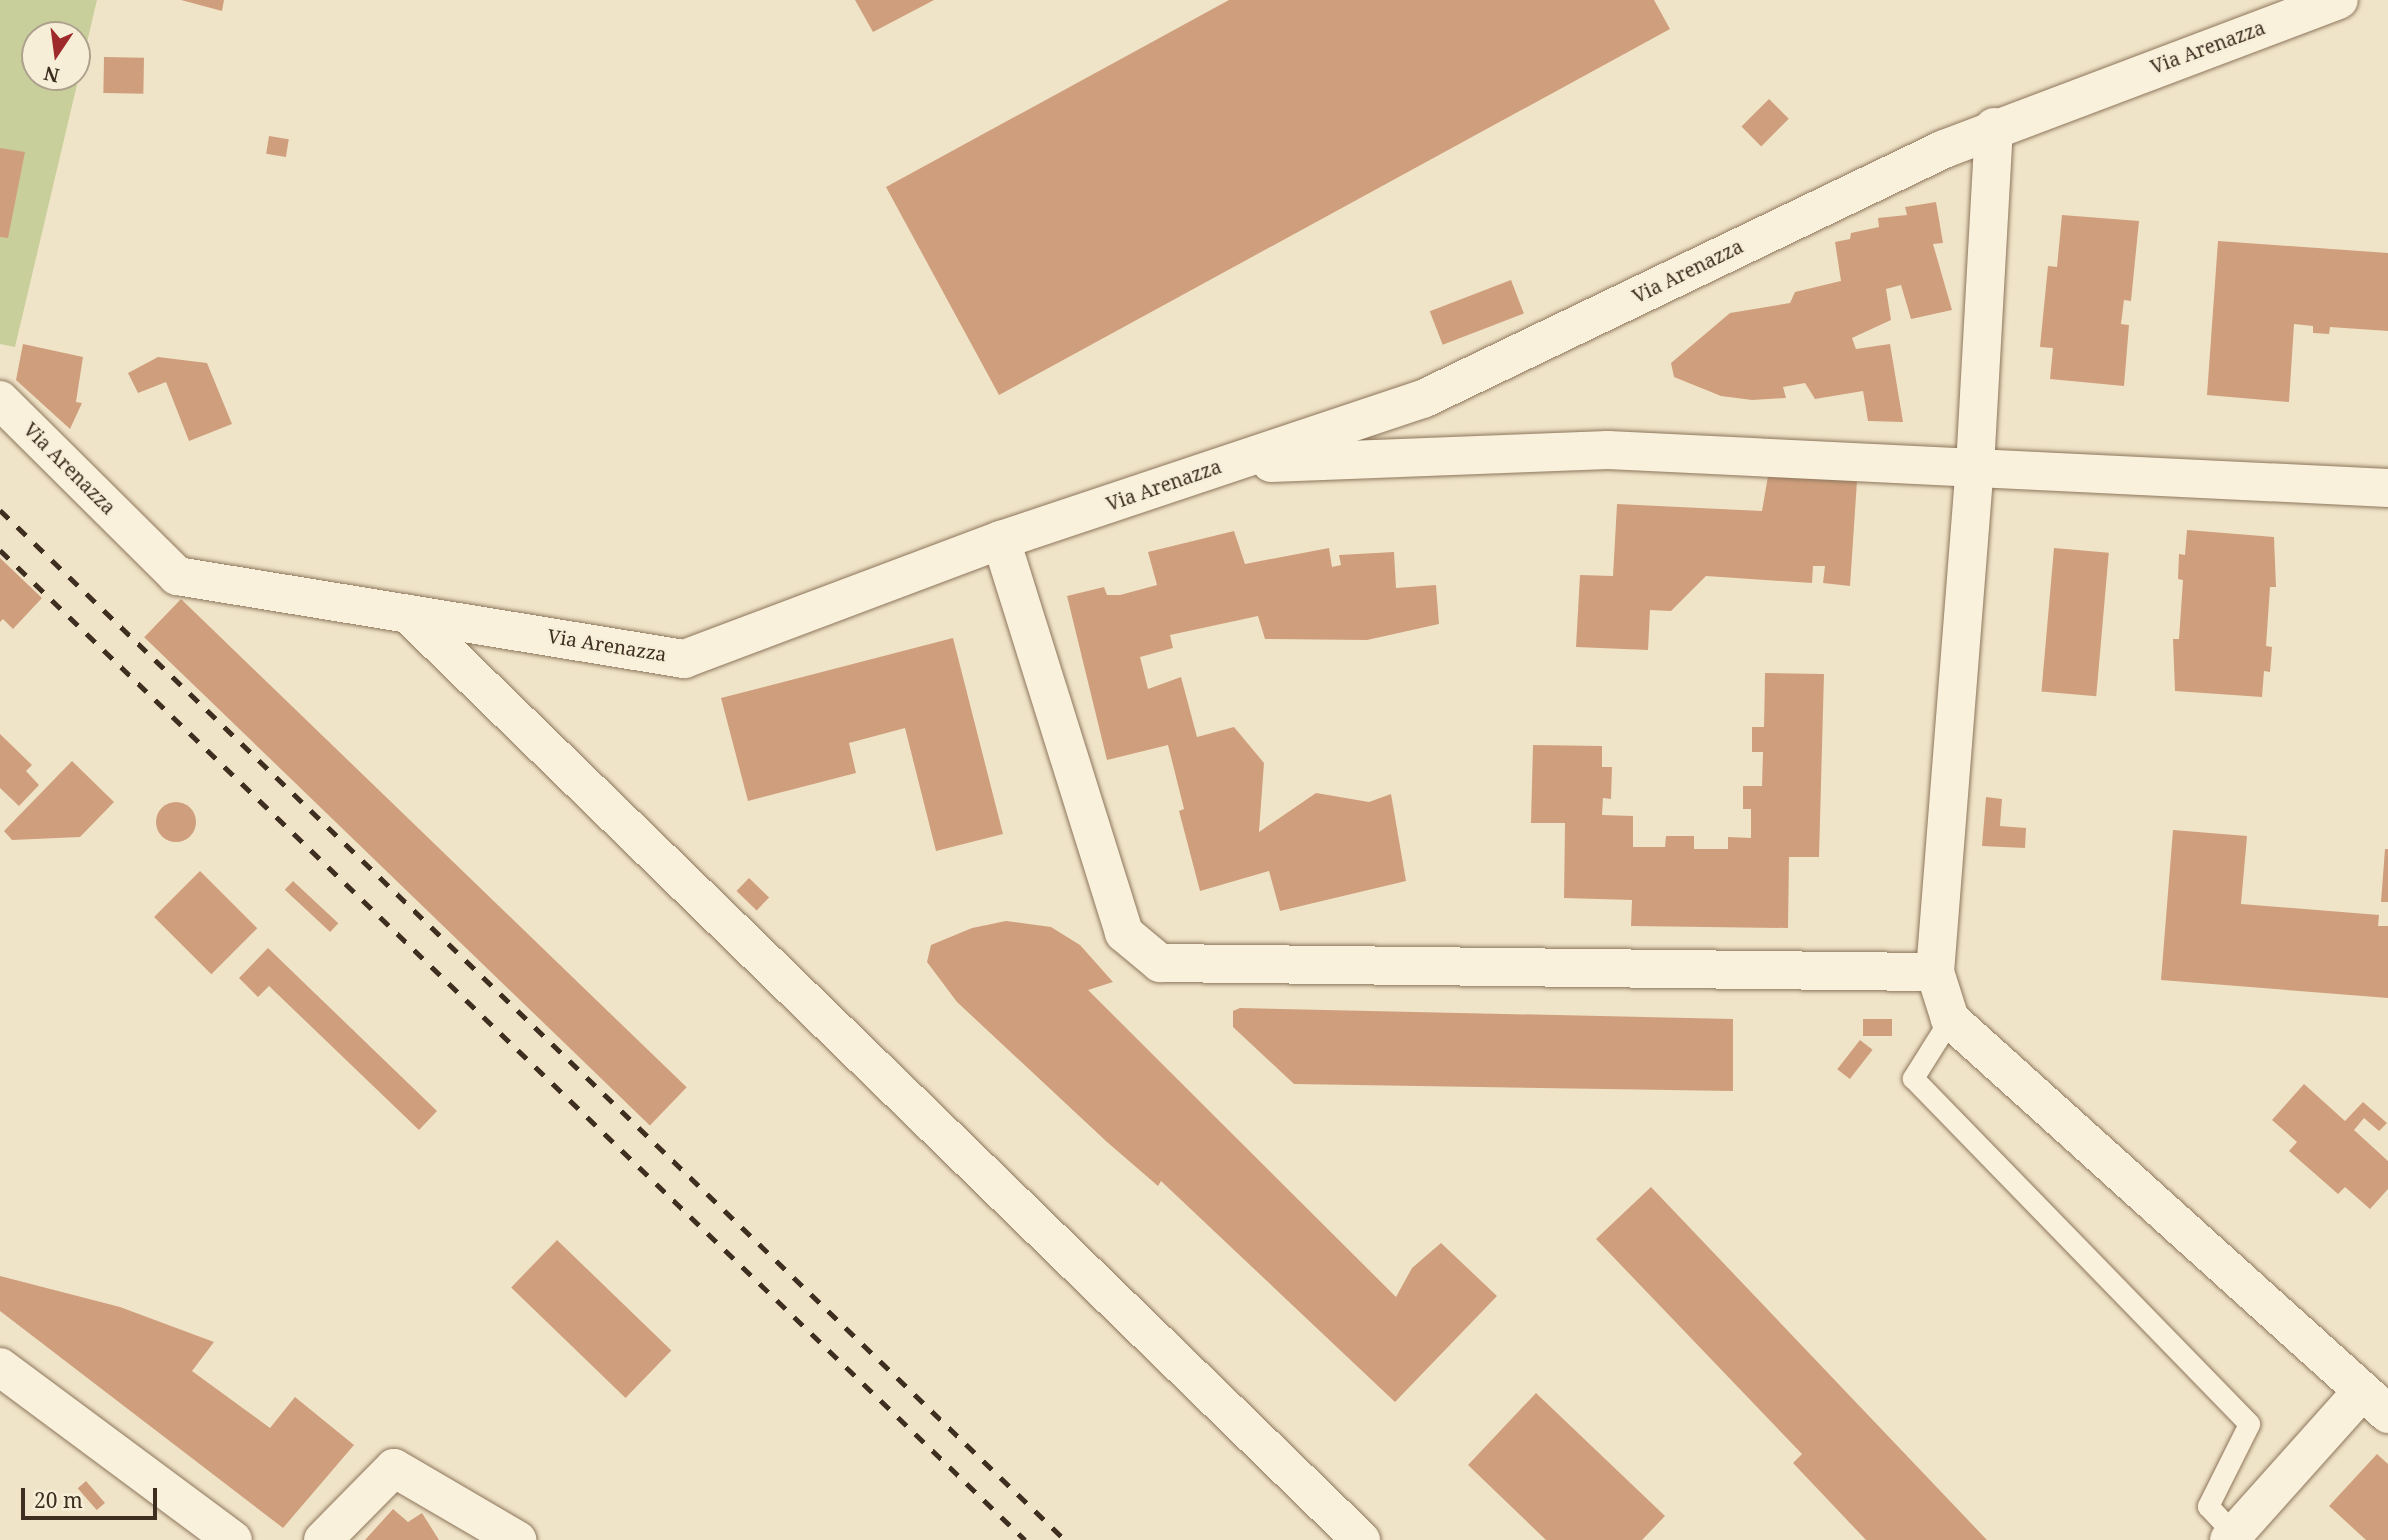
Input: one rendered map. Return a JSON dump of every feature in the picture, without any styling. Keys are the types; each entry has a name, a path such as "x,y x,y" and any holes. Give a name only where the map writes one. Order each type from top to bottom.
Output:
{"street":[{"name":"Via Arenazza","path":"0,400 177,576 684,659 1001,541 1423,399 1994,127 2339,0"},
{"path":"1994,127 1975,464 1935,972 1950,1019 2375,1403 2232,1537"},
{"path":"1227,465 1608,450 1975,464 2388,488"},
{"path":"1001,541 1124,933 1160,963 1935,972"},
{"path":"408,614 1361,1540"},
{"path":"0,1367 233,1540"},
{"path":"323,1540 394,1468 517,1540"}],"lane":[{"path":"1950,1019 1913,1078 2249,1424 2208,1506 2232,1537"}],"green space":[{"path":"0,0 97,0 91,25 91,21 21,21 21,91 75,91 15,347 0,344"}],"building":[{"path":"181,0 224,0 222,11"},
{"path":"855,0 934,0 873,32"},
{"path":"1229,0 1654,0 1670,29 999,395 886,187"},
{"path":"104,57 144,58 143,94 103,93"},
{"path":"1769,99 1789,119 1761,146 1741,127"},
{"path":"269,136 289,139 286,157 266,154"},
{"path":"0,148 25,152 8,238 0,237"},
{"path":"1936,202 1943,243 1933,244 1952,310 1911,319 1901,285 1886,289 1891,320 1852,338 1856,349 1890,344 1903,422 1868,421 1863,391 1815,399 1805,383 1783,387 1786,398 1752,400 1721,396 1674,377 1671,363 1730,313 1790,303 1795,292 1841,281 1835,242 1850,239 1851,233 1879,227 1878,218 1907,215 1905,207"},
{"path":"2062,215 2139,221 2131,301 2124,300 2121,324 2129,325 2124,386 2050,379 2053,348 2040,347 2048,266 2057,267"},
{"path":"2218,241 2388,253 2388,331 2330,327 2329,334 2313,333 2313,326 2294,324 2289,402 2207,395"},
{"path":"1511,280 1524,314 1443,345 1430,311"},
{"path":"23,344 83,357 76,402 82,403 70,429 16,380"},
{"path":"158,357 207,363 232,424 189,441 166,382 138,393 128,373"},
{"path":"1768,476 1857,481 1850,586 1823,583 1825,566 1813,566 1812,583 1706,576 1671,611 1650,610 1648,650 1576,647 1580,575 1613,576 1617,504 1762,511"},
{"path":"2187,530 2274,537 2276,587 2270,587 2266,646 2272,647 2270,672 2264,671 2262,697 2175,691 2173,639 2179,639 2183,580 2178,579 2179,554 2185,555"},
{"path":"1234,531 1245,564 1329,548 1332,567 1341,565 1339,555 1394,552 1396,588 1436,585 1439,624 1367,640 1265,639 1258,616 1170,635 1173,648 1140,657 1148,689 1181,677 1197,737 1234,727 1264,763 1259,832 1316,793 1369,802 1391,794 1406,881 1280,911 1269,871 1200,891 1179,811 1184,809 1168,745 1107,760 1067,596 1104,587 1107,595 1120,595 1157,585 1148,552"},
{"path":"2054,548 2109,553 2096,696 2041,691"},
{"path":"0,558 42,598 13,629 3,619 0,622"},
{"path":"181,599 687,1087 650,1125 144,637"},
{"path":"953,638 1003,834 936,851 905,728 849,743 856,773 748,801 721,698"},
{"path":"1765,673 1824,674 1819,857 1789,857 1788,928 1631,926 1632,900 1564,898 1565,823 1531,823 1533,745 1602,746 1602,767 1612,767 1611,799 1603,798 1602,815 1633,816 1633,847 1665,847 1666,836 1694,836 1694,849 1728,849 1728,837 1751,838 1751,809 1743,809 1743,786 1762,786 1763,752 1752,752 1752,727 1764,727"},
{"path":"0,734 32,765 26,771 39,785 19,806 0,788"},
{"path":"72,761 114,802 80,837 12,840 4,831"},
{"path":"1986,797 2002,799 2000,826 2026,828 2025,848 1982,846"},
{"path":"176,802 190,808 196,822 190,836 176,842 162,836 156,822 162,808"},
{"path":"2173,830 2247,836 2241,904 2379,915 2378,926 2388,926 2388,998 2161,980"},
{"path":"2385,849 2388,849 2388,902 2381,902"},
{"path":"200,871 257,928 211,974 154,917"},
{"path":"749,878 769,897 757,910 736,891"},
{"path":"293,881 338,923 330,932 285,890"},
{"path":"1006,921 1051,927 1080,945 1113,982 1088,990 1396,1297 1412,1268 1441,1243 1497,1296 1395,1402 1161,1181 1158,1186 1107,1142 957,1002 927,962 931,945 972,928"},
{"path":"268,948 437,1111 419,1130 269,986 258,997 239,978"},
{"path":"1240,1008 1733,1019 1733,1091 1294,1084 1233,1027 1233,1011"},
{"path":"1863,1019 1892,1019 1892,1036 1863,1036"},
{"path":"1860,1040 1873,1050 1850,1079 1837,1069"},
{"path":"2304,1084 2345,1121 2363,1102 2387,1123 2379,1131 2364,1118 2354,1130 2388,1161 2388,1189 2370,1209 2345,1187 2338,1194 2289,1151 2297,1142 2272,1120"},
{"path":"1651,1187 1987,1540 1866,1540 1793,1463 1802,1454 1596,1239"},
{"path":"557,1240 671,1350 626,1398 511,1287"},
{"path":"0,1276 120,1307 214,1342 192,1371 270,1428 295,1397 354,1445 283,1528 0,1311"},
{"path":"1536,1393 1665,1516 1642,1540 1546,1540 1468,1465"},
{"path":"2377,1454 2388,1464 2388,1540 2366,1540 2329,1506"},
{"path":"86,1481 105,1503 97,1510 78,1488"},
{"path":"393,1509 408,1522 422,1513 439,1540 365,1540"}],"railway":[{"path":"0,510 1065,1540"},
{"path":"0,550 1025,1540"}]}
